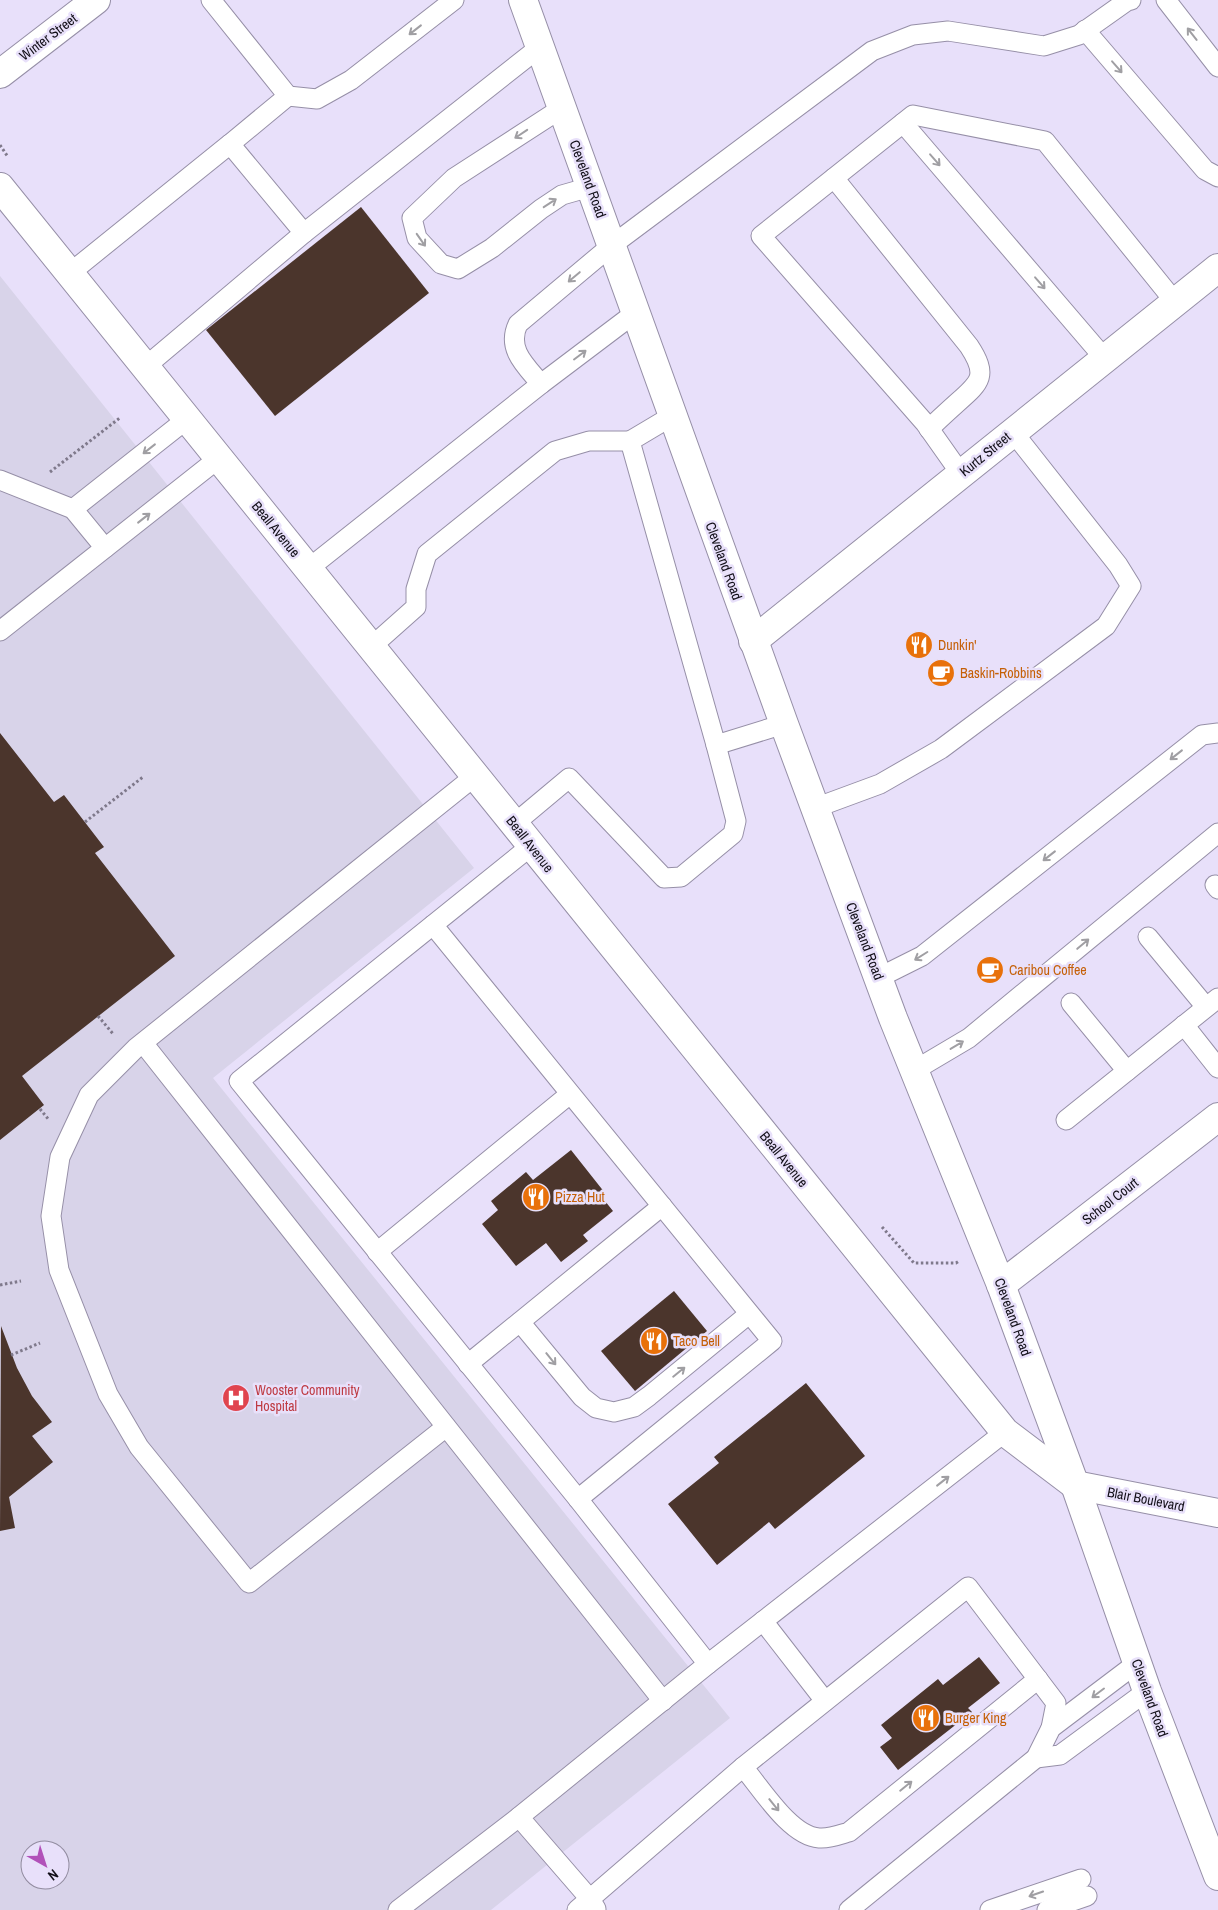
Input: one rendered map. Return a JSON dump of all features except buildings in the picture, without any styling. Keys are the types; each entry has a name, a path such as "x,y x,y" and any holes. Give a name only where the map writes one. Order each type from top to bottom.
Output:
{"street":[{"name":"Winter Street","path":"0,74 96,0"},
{"name":"Cleveland Road","path":"523,0 753,641 878,978 1001,1285 1075,1485 1137,1663 1218,1876"},
{"name":"Beall Avenue","path":"0,187 1005,1432 1075,1485"},
{"name":"Kurtz Street","path":"753,641 1218,268"},
{"name":"School Court","path":"1001,1285 1218,1117"},
{"name":"Blair Boulevard","path":"1075,1485 1218,1513"}],"lane":[{"path":"211,0 288,96 317,99 352,80 454,0"},
{"path":"541,384 520,359 515,346 513,333 518,324 612,246 872,51 913,35 948,31 1044,46 1079,35 1126,1 1131,0"},
{"path":"1166,0 1218,67"},
{"path":"1085,30 1205,170 1218,177"},
{"path":"145,367 304,233 540,47"},
{"path":"70,273 288,96"},
{"path":"562,108 454,178 412,218 417,238 441,264 458,268 492,248 541,209 562,195 590,187"},
{"path":"961,474 928,428 761,236 913,115 1046,141 1175,302"},
{"path":"903,123 1105,359"},
{"path":"230,144 304,233"},
{"path":"834,178 978,359 980,371 977,386 928,428"},
{"path":"308,569 541,384 635,313"},
{"path":"371,647 416,608 416,589 427,554 555,451 589,441 630,441 672,416"},
{"path":"73,509 187,419"},
{"path":"815,808 880,784 941,749 1106,626 1131,586 1118,565 1013,432"},
{"path":"514,824 569,778 664,878 682,877 733,834 736,821 630,441"},
{"path":"0,632 219,458"},
{"path":"0,480 73,509 105,548"},
{"path":"716,745 784,724"},
{"path":"878,978 922,956 1202,734 1218,733"},
{"path":"446,1427 250,1583 139,1447 108,1394 59,1270 51,1216 60,1157 89,1095 142,1043 476,776"},
{"path":"915,1070 969,1038 1218,833"},
{"path":"531,846 239,1081 578,1499 708,1664"},
{"path":"433,925 772,1341 578,1499"},
{"path":"1066,1120 1212,1002 1148,937"},
{"path":"1071,1003 1127,1071"},
{"path":"1184,1025 1218,1068"},
{"path":"142,1043 663,1701"},
{"path":"377,1252 570,1094"},
{"path":"468,1364 662,1206"},
{"path":"520,1322 582,1397 596,1408 614,1412 634,1407 641,1402 749,1314"},
{"path":"398,1910 519,1817 708,1664 1005,1432"},
{"path":"519,1817 588,1906 743,1767 968,1587 1056,1703 1051,1728 1036,1758 868,1904 849,1910"},
{"path":"763,1621 825,1701"},
{"path":"1051,1728 1137,1663"},
{"path":"743,1767 785,1818 801,1833 818,1838 833,1837 849,1832 1038,1679"},
{"path":"1036,1758 1060,1754 1147,1690"},
{"path":"990,1910 1084,1887 1047,1910"}],"path":[{"path":"48,474 121,417"},
{"path":"85,822 143,777"},
{"path":"98,1016 116,1038"},
{"path":"40,1109 51,1122"},
{"path":"0,1285 20,1281"},
{"path":"11,1355 40,1342"}],"shaded area":[{"name":"Wooster Community Hospital","path":"0,276 474,868 213,1078 730,1718 491,1910 0,1910"}],"place":[{"name":"Dunkin'","path":"919,645"},
{"name":"Baskin-Robbins","path":"941,673"},
{"name":"Caribou Coffee","path":"990,970"},
{"name":"Pizza Hut","path":"536,1197"},
{"name":"Taco Bell","path":"654,1341"},
{"name":"Wooster Community Hospital","path":"236,1398"},
{"name":"Burger King","path":"926,1718"}]}
